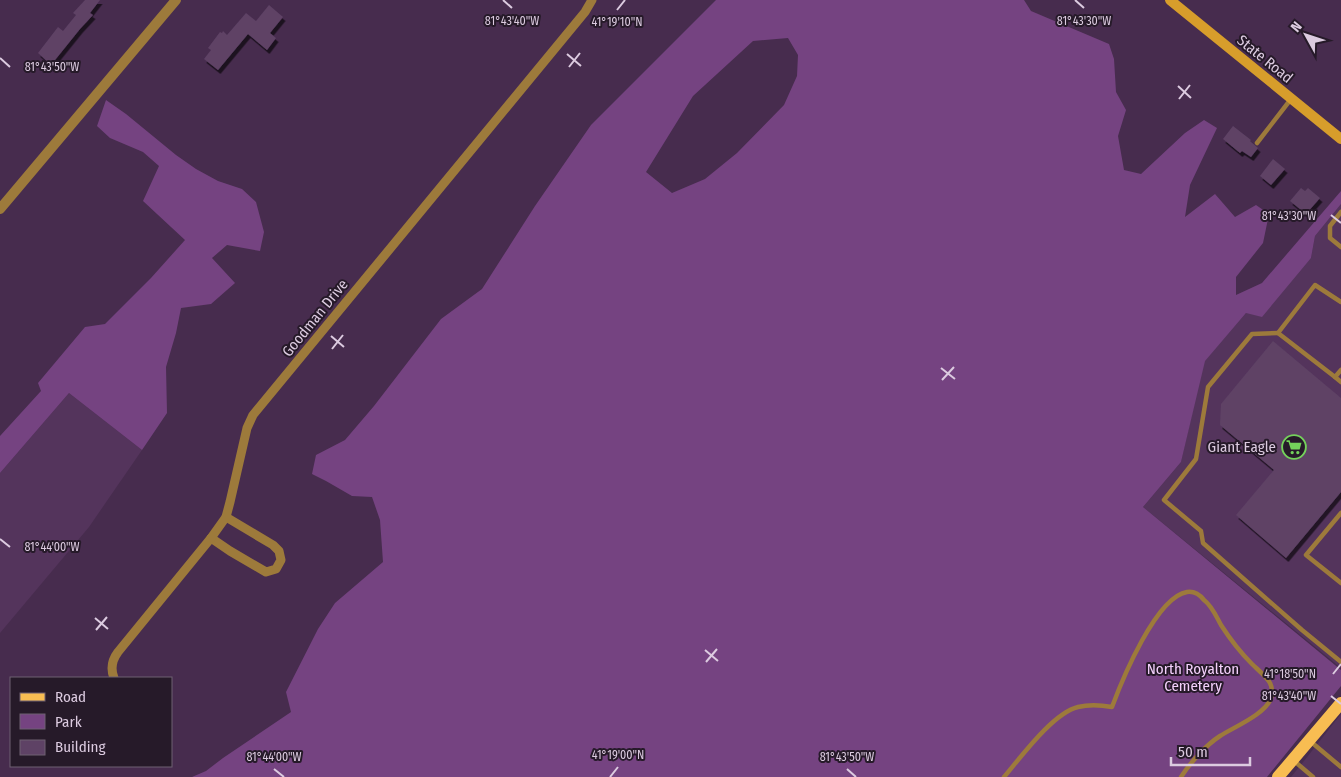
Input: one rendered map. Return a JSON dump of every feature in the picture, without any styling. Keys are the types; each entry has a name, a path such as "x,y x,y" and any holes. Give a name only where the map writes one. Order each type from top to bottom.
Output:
{"main road":[{"name":"State Road","path":"1170,0 1341,139"},
{"path":"1278,777 1341,703"}],"street":[{"path":"0,209 176,0"},
{"name":"Goodman Drive","path":"114,677 112,660 211,538 226,516 247,428 253,415 585,12 592,0"},
{"path":"211,538 230,552 266,572 276,569 281,560 279,551 273,545 226,516"}],"lane":[{"path":"1257,143 1291,100"},
{"path":"1341,212 1330,226 1330,238 1341,247"},
{"path":"1278,333 1315,285 1341,302"},
{"path":"1340,659 1203,543 1201,531 1164,500 1196,459 1208,387 1252,334 1278,333 1341,382"},
{"path":"1335,378 1341,370"},
{"path":"1341,513 1306,555 1341,583"},
{"path":"1004,777 1050,725 1063,714 1076,708 1098,705 1112,707 1120,684 1137,649 1155,621 1170,601 1188,592 1196,593 1205,600 1235,645 1270,683 1272,696 1268,705 1219,737 1188,765 1181,777"},
{"path":"1309,741 1341,767"},
{"path":"1293,760 1313,777"}],"shaded area":[{"path":"1341,204 1341,668 1143,507 1181,462 1204,361 1246,313 1311,258 1315,236"},
{"path":"69,393 142,450 89,527 0,633 0,473"},
{"path":"1341,714 1341,777 1291,777 1304,761"}],"green space":[{"name":"North Royalton Cemetery","path":"716,0 1024,0 1031,11 1109,44 1114,59 1116,92 1126,110 1118,136 1124,170 1141,174 1185,133 1204,120 1217,128 1190,185 1185,217 1215,194 1235,217 1256,205 1269,214 1263,243 1236,277 1236,295 1262,283 1341,191 1341,204 1315,236 1311,258 1262,317 1246,313 1205,361 1181,462 1143,507 1341,670 1341,686 1267,777 192,777 206,771 291,712 286,692 318,629 335,603 383,562 380,520 372,497 352,496 312,474 316,455 345,440 374,406 441,319 482,289 535,206 591,125","holes":["788,38 798,55 797,76 784,105 737,153 705,179 672,193 646,172 693,96 753,41"]},
{"path":"106,100 196,169 218,181 242,189 256,202 264,232 260,251 227,245 212,258 235,283 211,304 181,308 166,367 167,413 142,450 69,393 0,473 0,436 41,391 38,383 85,327 105,324 151,278 185,240 143,201 159,166 143,152 110,138 97,126"}],"building":[{"path":"85,0 100,0 90,13 93,15 51,65 38,53 58,27 63,31 76,15 73,13"},
{"path":"269,5 283,17 270,33 276,38 267,50 248,34 218,70 204,59 211,50 208,48 220,32 222,33 223,31 227,35 246,13 256,21"},
{"path":"1233,126 1258,148 1251,157 1242,151 1240,153 1223,139"},
{"path":"1273,159 1285,169 1271,185 1260,176"},
{"path":"1301,188 1305,191 1308,188 1320,198 1306,214 1290,201"},
{"name":"Giant Eagle","path":"1273,341 1341,398 1341,492 1286,558 1236,515 1274,470 1220,425 1221,404"}],"place":[{"name":"Giant Eagle","path":"1294,447"}]}
